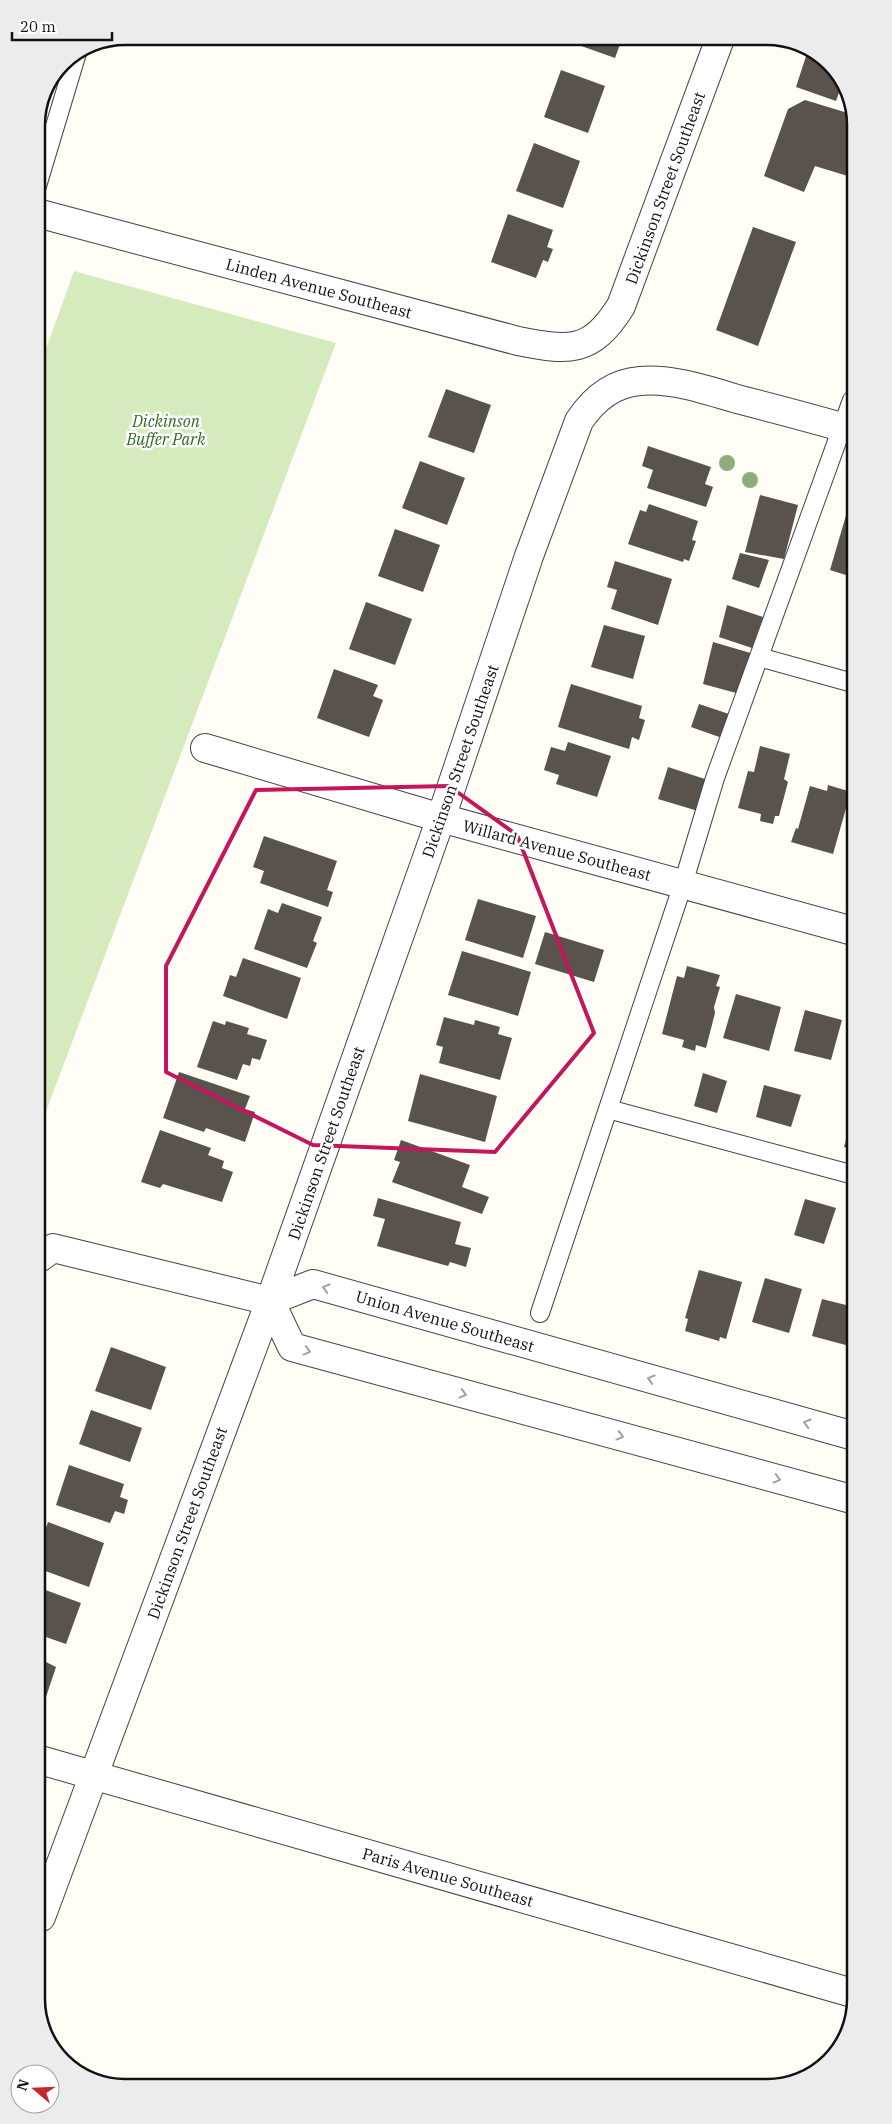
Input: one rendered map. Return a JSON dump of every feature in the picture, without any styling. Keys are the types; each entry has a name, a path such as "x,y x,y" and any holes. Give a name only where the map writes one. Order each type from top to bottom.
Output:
{"street":[{"name":"Dickinson Street Southeast","path":"600,334 610,324 621,306 718,45"},
{"name":"Linden Avenue Southeast","path":"45,215 518,341 556,348 572,348 600,334"},
{"name":"Dickinson Street Southeast","path":"45,1906 92,1775 270,1301 441,818 529,556 579,421 598,398 624,385 639,381 662,381 707,390 847,428"},
{"name":"Willard Avenue Southeast","path":"205,748 441,818 847,929"},
{"path":"45,1254 53,1248 270,1301 292,1347 847,1498"},
{"name":"Union Avenue Southeast","path":"270,1301 314,1284 847,1434"},
{"name":"Paris Avenue Southeast","path":"45,1761 847,1991"}],"lane":[{"path":"45,130 72,65"},
{"path":"540,1313 682,884 715,778 759,657 847,428"},
{"path":"759,657 847,682"},
{"path":"608,1109 847,1173"}],"highlighted area":[{"path":"449,786 517,835 594,1033 495,1152 313,1145 166,1072 166,966 256,790"}],"green space":[{"name":"Dickinson Buffer Park","path":"74,271 336,343 45,1114 45,352"}],"building":[{"path":"578,45 620,45 615,58"},
{"path":"806,56 827,72 839,91 836,101 796,87"},
{"path":"561,70 605,86 588,133 544,117"},
{"path":"805,100 845,112 847,176 815,166 804,192 764,176 788,109"},
{"path":"534,143 580,161 563,208 516,191"},
{"path":"508,214 553,230 547,247 553,249 548,262 543,260 536,278 491,262"},
{"path":"753,227 796,242 758,346 716,330"},
{"path":"446,389 491,405 474,453 428,437"},
{"path":"648,446 711,467 705,484 713,487 706,507 647,488 653,470 642,466"},
{"path":"420,461 465,478 447,525 402,508"},
{"path":"760,495 798,505 784,559 745,552"},
{"path":"649,504 698,521 692,540 696,541 689,561 684,559 683,562 628,544 640,510 646,512"},
{"path":"847,512 847,575 830,570"},
{"path":"395,529 440,545 423,592 378,576"},
{"path":"740,553 769,560 759,588 732,579"},
{"path":"615,561 672,579 658,625 611,609 617,590 607,587"},
{"path":"366,602 412,619 395,665 349,649"},
{"path":"727,605 763,617 752,648 719,637"},
{"path":"604,625 645,636 633,679 591,667"},
{"path":"713,642 754,654 740,694 703,684"},
{"path":"334,669 378,685 373,696 383,700 369,737 317,718"},
{"path":"571,684 642,706 639,718 645,720 639,740 632,737 629,749 558,727"},
{"path":"699,704 729,714 722,738 691,727"},
{"path":"568,742 611,756 597,797 556,784 559,775 544,770 551,747 565,751"},
{"path":"760,746 790,754 784,779 788,782 779,816 775,816 773,824 760,821 761,814 738,808 748,771 754,772"},
{"path":"668,767 708,780 698,811 658,799"},
{"path":"828,785 847,791 847,805 833,854 791,842 796,828 798,829 810,786 827,791"},
{"path":"264,836 337,861 327,890 333,892 328,907 260,883 264,871 253,867"},
{"path":"478,899 536,916 523,958 465,940"},
{"path":"282,903 322,917 313,941 317,943 307,968 254,949 268,909 278,913"},
{"path":"545,932 604,950 594,982 535,964"},
{"path":"462,951 531,972 518,1016 448,995"},
{"path":"243,958 301,978 287,1019 223,996 230,975 236,977"},
{"path":"687,966 720,975 716,986 720,987 706,1048 696,1045 695,1051 682,1047 684,1040 662,1034 677,976 684,978"},
{"path":"736,994 781,1007 769,1051 723,1038"},
{"path":"805,1010 842,1020 831,1060 794,1051"},
{"path":"444,1017 474,1025 475,1020 500,1027 498,1034 512,1038 500,1080 439,1063 443,1047 436,1045"},
{"path":"213,1021 225,1025 226,1021 249,1028 247,1034 267,1040 260,1060 252,1058 250,1066 243,1064 237,1080 197,1067"},
{"path":"179,1072 250,1096 245,1109 255,1112 245,1142 206,1128 204,1132 163,1118"},
{"path":"703,1073 727,1081 717,1113 694,1106"},
{"path":"420,1074 497,1096 485,1142 408,1121"},
{"path":"764,1085 801,1095 791,1127 756,1117"},
{"path":"160,1130 211,1148 208,1155 224,1161 222,1168 233,1172 222,1202 163,1184 160,1188 141,1182"},
{"path":"401,1140 470,1165 462,1187 489,1197 482,1214 392,1182 400,1162 394,1160"},
{"path":"378,1198 461,1222 455,1244 471,1248 466,1267 450,1262 448,1266 377,1246 385,1219 373,1216"},
{"path":"805,1199 836,1208 824,1244 794,1235"},
{"path":"699,1270 742,1282 726,1339 720,1337 719,1341 685,1331 688,1319 685,1318"},
{"path":"765,1278 802,1289 789,1333 752,1322"},
{"path":"822,1299 847,1305 847,1345 812,1336"},
{"path":"111,1347 166,1367 151,1410 95,1391"},
{"path":"91,1410 142,1428 130,1462 79,1444"},
{"path":"69,1465 124,1484 120,1497 128,1500 124,1514 115,1511 110,1523 56,1505"},
{"path":"48,1522 104,1543 89,1587 45,1571 45,1531"},
{"path":"45,1590 81,1603 66,1644 45,1637"},
{"path":"45,1662 56,1667 45,1700"}]}
